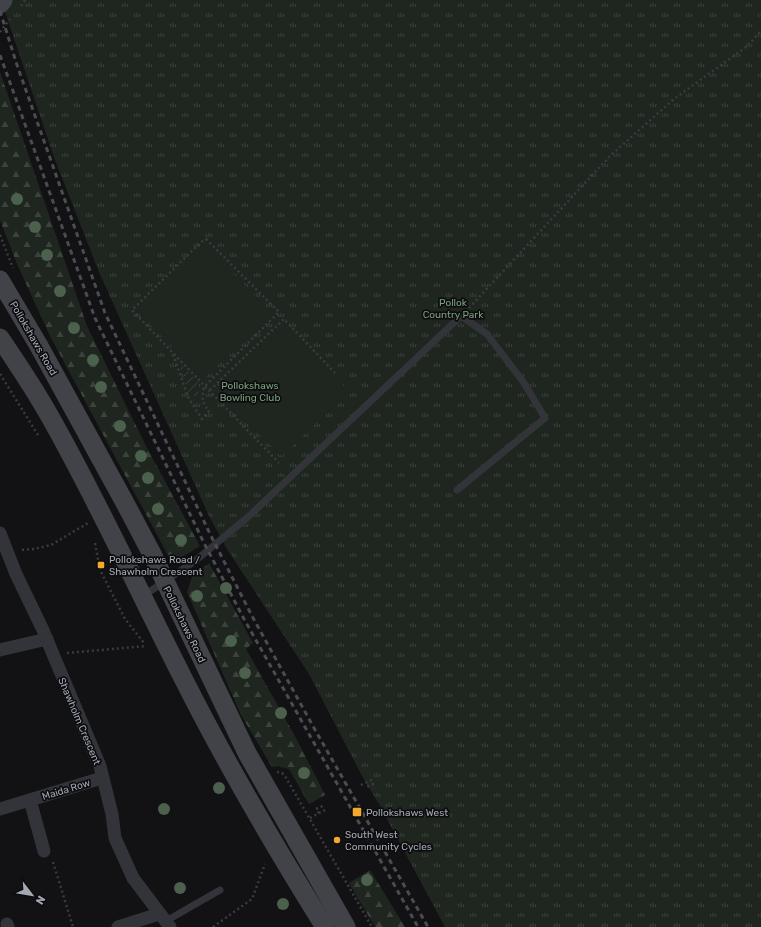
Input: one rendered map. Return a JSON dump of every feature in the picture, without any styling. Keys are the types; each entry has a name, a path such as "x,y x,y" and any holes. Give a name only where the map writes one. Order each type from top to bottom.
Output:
{"main road":[{"path":"0,4 3,0"},
{"name":"Pollokshaws Road","path":"0,280 32,333 83,424 140,531 247,753 261,775 346,927"},
{"path":"0,338 49,415 102,514 210,729 289,869 325,927"}],"street":[{"name":"Shawholm Crescent","path":"0,533 16,574 53,654 100,766 112,814 115,838 133,878 165,921"},
{"path":"0,650 46,639"},
{"name":"Maida Row","path":"0,809 102,778"},
{"name":"Maida Row","path":"30,800 44,850"},
{"path":"118,927 165,921"}],"lane":[{"path":"142,596 165,583 206,553 248,517 461,316 487,334 524,383 545,418 457,490"},
{"path":"165,921 220,890"}],"path":[{"path":"461,316 610,156 674,99 746,48 761,31"},
{"path":"172,352 189,399 202,419 209,411 204,406 202,399 204,387 279,312 206,239 200,243 132,310 172,352 204,387 210,390 279,463"},
{"path":"210,390 284,319 335,372"},
{"path":"7,552 34,549 51,545 90,521"},
{"path":"53,654 146,646"},
{"path":"261,775 270,771 284,774 372,927"},
{"path":"361,785 371,780 373,784 365,788"},
{"path":"319,813 316,809 324,805"},
{"path":"310,818 327,809"},
{"path":"44,850 52,858 73,927"},
{"path":"213,927 252,900 267,860"}],"green space":[{"name":"Pollok Country Park","path":"1,0 761,0 761,927 445,927 379,804 362,776 309,674 227,549 209,516 99,272 55,160"},
{"path":"0,72 87,326 146,446 200,546 179,559 169,557 50,336 17,264 0,220"},
{"path":"204,244 271,312 204,379 137,311"},
{"name":"Pollokshaws Bowling Club","path":"282,323 349,391 282,456 213,391"},
{"path":"179,362 199,384 198,396 190,396"},
{"path":"209,563 253,643 246,649 296,738 325,795 309,804 289,769 279,766 272,767 241,715 187,592 192,577"},
{"path":"370,870 405,927 375,927 349,883"}],"railway":[{"path":"0,11 17,65 105,313 211,536 252,616 314,728 428,927"},
{"path":"0,55 95,318 204,543 244,619 418,927"}],"place":[{"name":"Pollokshaws Road / Shawholm Crescent","path":"101,565"},
{"name":"Pollokshaws West","path":"357,812"},
{"name":"South West Community Cycles","path":"337,840"}]}
